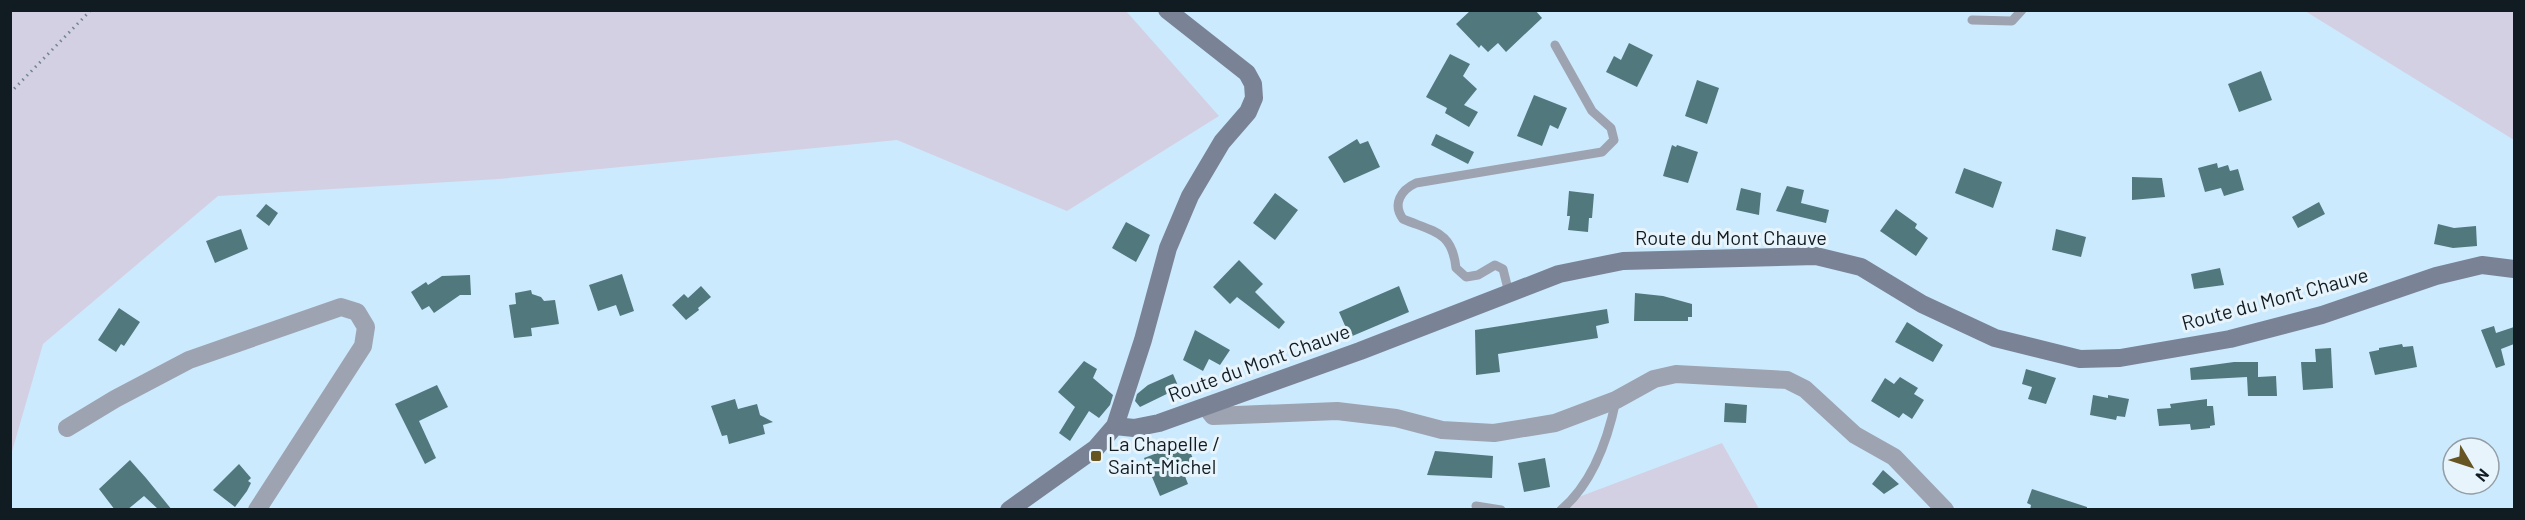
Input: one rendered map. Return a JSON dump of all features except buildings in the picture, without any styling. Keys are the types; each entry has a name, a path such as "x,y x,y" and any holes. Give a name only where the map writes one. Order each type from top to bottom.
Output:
{"street":[{"path":"1009,510 1096,448 1115,426 1143,340 1168,248 1190,196 1222,142 1248,112 1254,98 1253,84 1247,73 1167,10"},
{"name":"Route du Mont Chauve","path":"1115,426 1134,428 1159,423 1559,274 1623,261 1816,256 1861,267 1922,304 1995,338 2080,359 2121,358 2230,339 2322,315 2436,276 2482,265 2514,269"},
{"path":"67,428 115,399 189,360 341,307 357,312 366,327 363,346 257,510"},
{"path":"1206,406 1213,416 1338,411 1396,418 1442,430 1494,433 1555,423 1616,400 1654,380 1676,374 1786,380 1805,389 1855,435 1894,457 1945,510"}],"lane":[{"path":"1972,21 2012,21 2022,10"},
{"path":"1509,293 1503,269 1495,265 1478,275 1466,277 1456,268 1454,251 1450,242 1432,231 1403,219 1398,205 1406,188 1416,183 1602,152 1610,147 1614,141 1611,128 1592,111 1555,45"},
{"path":"1561,510 1573,500 1591,471 1610,432 1616,400"},
{"path":"1476,506 1501,510"}],"path":[{"path":"10,93 91,10"}],"shaded area":[{"path":"11,10 1126,11 1219,116 1067,211 897,140 499,179 218,196 43,344 11,455"},
{"path":"2305,11 2514,11 2514,140"},
{"path":"1722,443 1759,509 1569,510 1568,501"}],"place":[{"name":"La Chapelle / Saint-Michel","path":"1096,456"}]}
